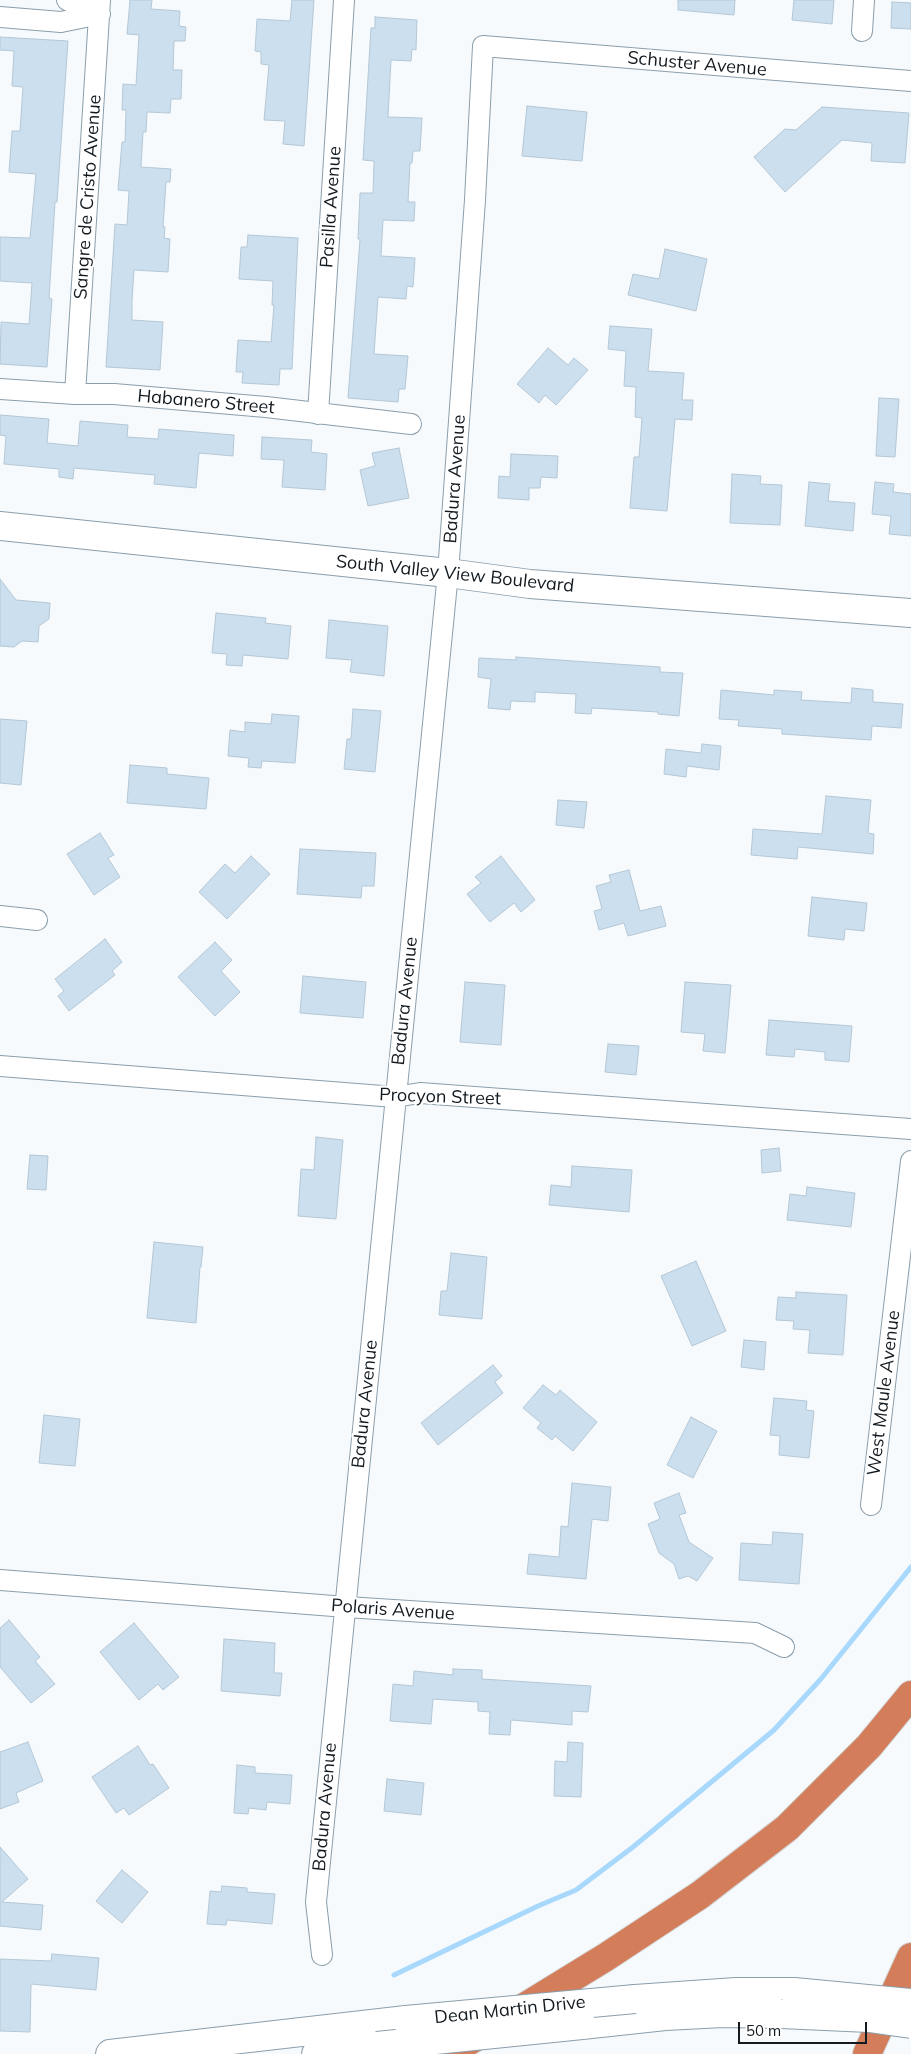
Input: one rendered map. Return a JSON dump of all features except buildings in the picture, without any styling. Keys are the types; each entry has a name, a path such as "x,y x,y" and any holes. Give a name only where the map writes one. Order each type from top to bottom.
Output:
{"highway":[{"path":"448,2054 606,1957 700,1895 787,1828 869,1746 911,1695"},
{"path":"867,2054 911,1957"}],"main road":[{"name":"South Valley View Boulevard","path":"0,526 448,573 530,584 911,613"},
{"name":"Dean Martin Drive","path":"110,2054 406,2020 635,1998 736,1992 869,2018 911,2024"},
{"name":"Dean Martin Drive","path":"316,2054 582,2025 724,2013 787,2003 911,2003"}],"street":[{"path":"67,0 100,7"},
{"name":"Pasilla Avenue","path":"318,414 344,0"},
{"path":"862,31 864,0"},
{"path":"0,17 61,22 100,7"},
{"name":"Sangre de Cristo Avenue","path":"75,394 100,7"},
{"name":"Schuster Avenue","path":"484,46 911,81"},
{"name":"Badura Avenue","path":"322,1956 316,1902 448,573 475,200 484,46"},
{"name":"Habanero Street","path":"0,388 177,399 266,407 411,424"},
{"path":"0,916 37,920"},
{"name":"Procyon Street","path":"0,1066 395,1097 420,1093 911,1129"},
{"name":"West Maule Avenue","path":"871,1505 911,1161"},
{"name":"Polaris Avenue","path":"0,1580 346,1606 755,1633 784,1647"}],"waterway":[{"path":"394,1975 538,1906 576,1890 633,1847 774,1730 820,1680 911,1567"}]}
